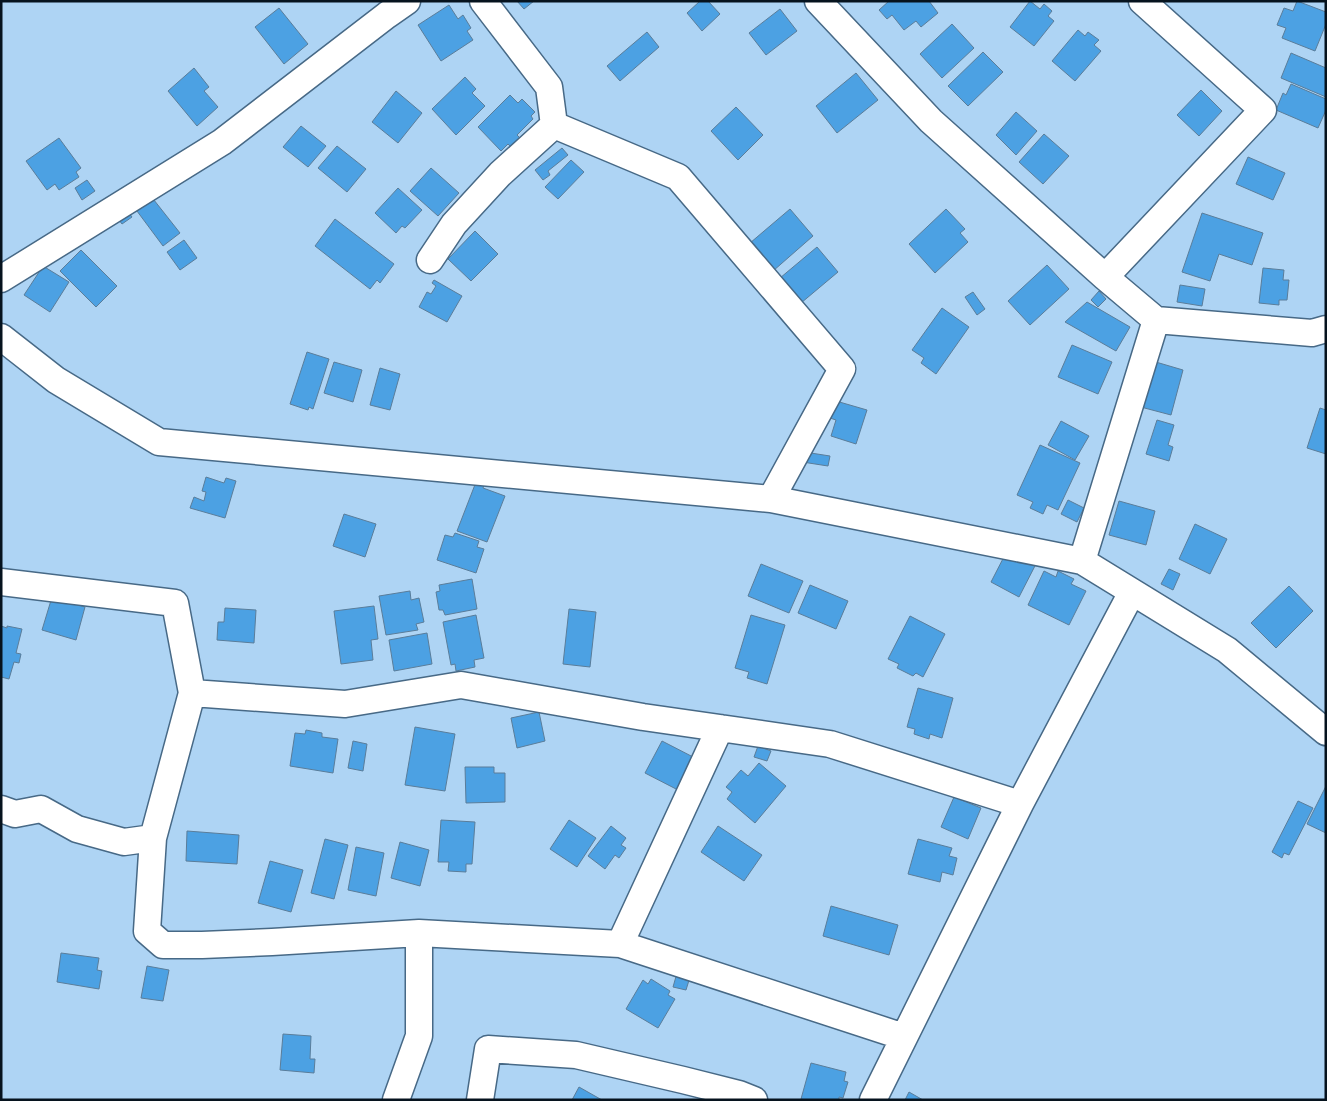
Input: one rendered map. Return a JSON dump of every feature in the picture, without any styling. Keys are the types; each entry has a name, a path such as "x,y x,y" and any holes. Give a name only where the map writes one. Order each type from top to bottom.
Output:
{"street":[{"path":"1,279 222,142 408,1"},
{"path":"483,1 549,87 554,125"},
{"path":"818,1 931,121 1156,320 1312,333 1326,329"},
{"path":"1106,277 1263,110 1142,1"},
{"path":"430,260 454,224 493,181 554,125"},
{"path":"554,125 678,177 842,369 771,499"},
{"path":"1082,562 1156,320"},
{"path":"1,337 56,380 159,442 771,499 1082,562 1227,650 1326,732"},
{"path":"1,582 176,603 192,693 153,838 147,931 163,945 255,943 419,933 620,944 904,1037"},
{"path":"873,1100 1020,804 1132,592"},
{"path":"192,693 344,704 461,685 644,717 830,744 1020,804"},
{"path":"620,944 720,728"},
{"path":"1,809 15,814 41,809 77,829 124,842 153,838"},
{"path":"396,1100 419,1036 419,933"},
{"path":"480,1100 488,1049 576,1055 692,1082 739,1094 754,1100"}],"building":[{"path":"517,1 534,1 524,9"},
{"path":"700,1 708,1 720,14 702,31 687,13"},
{"path":"889,1 929,1 938,13 921,27 916,21 904,30 892,15 887,19 879,10"},
{"path":"1030,1 1040,9 1044,4 1052,11 1048,16 1054,21 1034,46 1010,27"},
{"path":"1297,1 1326,12 1326,24 1315,51 1282,38 1286,28 1277,25 1284,8 1293,11"},
{"path":"449,5 458,19 463,15 471,28 467,31 473,40 441,61 418,25"},
{"path":"279,8 308,44 284,64 255,27"},
{"path":"780,9 797,31 766,55 749,33"},
{"path":"952,24 974,48 942,78 920,54"},
{"path":"1078,30 1085,36 1088,32 1099,40 1094,45 1101,51 1075,81 1052,61"},
{"path":"647,32 659,47 620,81 607,66"},
{"path":"983,52 1003,72 968,106 948,86"},
{"path":"1291,53 1326,68 1326,97 1281,78"},
{"path":"194,68 209,87 204,91 218,107 197,126 168,91"},
{"path":"856,73 878,100 837,133 816,106"},
{"path":"465,77 476,89 472,93 485,106 456,135 432,109"},
{"path":"1291,84 1326,99 1326,110 1318,128 1276,110 1283,93 1286,95"},
{"path":"1201,90 1222,111 1199,136 1177,115"},
{"path":"396,91 422,113 398,143 372,122"},
{"path":"510,95 518,103 522,99 535,112 531,116 533,119 517,135 521,139 512,148 508,144 501,151 478,127"},
{"path":"736,107 763,135 738,160 711,131"},
{"path":"1016,112 1037,131 1016,155 996,135"},
{"path":"301,126 326,146 308,167 283,147"},
{"path":"1044,134 1069,156 1043,184 1019,162"},
{"path":"59,138 81,168 76,172 79,177 59,190 55,184 47,190 26,161"},
{"path":"337,146 366,169 347,192 318,168"},
{"path":"562,148 568,155 548,171 550,175 543,180 535,170"},
{"path":"1248,157 1285,173 1273,200 1236,184"},
{"path":"571,160 584,172 558,199 545,187"},
{"path":"431,168 459,193 438,216 410,191"},
{"path":"87,180 95,191 82,200 75,188"},
{"path":"398,188 422,210 405,228 402,226 396,233 375,213"},
{"path":"150,195 180,233 163,246 134,207"},
{"path":"123,205 132,217 122,224 113,212"},
{"path":"790,209 813,236 773,271 750,243"},
{"path":"946,209 965,229 960,233 968,242 935,273 909,244"},
{"path":"1202,213 1263,233 1252,265 1219,254 1210,281 1182,272"},
{"path":"335,219 394,264 380,283 377,280 370,289 315,246"},
{"path":"475,231 498,254 471,281 448,259"},
{"path":"184,240 197,258 180,270 167,252"},
{"path":"817,247 838,272 801,303 780,278"},
{"path":"81,250 117,286 96,307 60,271"},
{"path":"1047,265 1069,289 1030,325 1008,301"},
{"path":"43,266 69,282 50,312 24,295"},
{"path":"1263,268 1284,270 1283,280 1289,280 1287,300 1279,300 1279,305 1259,303"},
{"path":"434,280 462,296 447,322 419,307 427,292 431,294 436,286 432,283"},
{"path":"1180,285 1205,289 1202,306 1177,302"},
{"path":"1099,291 1106,299 1098,307 1091,300"},
{"path":"973,292 985,309 977,315 965,297"},
{"path":"1087,302 1130,327 1116,351 1065,322"},
{"path":"942,308 969,327 936,374 921,363 924,358 912,350"},
{"path":"1072,345 1112,362 1098,394 1058,377"},
{"path":"307,352 329,359 313,409 309,407 308,410 290,404"},
{"path":"1149,360 1183,370 1171,415 1137,406"},
{"path":"334,362 362,370 353,402 324,393"},
{"path":"380,368 400,374 390,410 370,405"},
{"path":"836,401 867,410 856,444 831,436 836,420 830,418"},
{"path":"1320,408 1326,410 1326,454 1307,448"},
{"path":"1157,420 1174,425 1168,445 1173,447 1169,461 1146,454"},
{"path":"1061,421 1089,436 1075,460 1048,445"},
{"path":"1040,445 1080,463 1058,510 1047,505 1043,514 1030,508 1033,502 1017,495"},
{"path":"798,451 830,456 828,466 796,461"},
{"path":"206,477 224,483 226,478 236,481 225,518 190,508 194,497 204,501 206,492 202,491"},
{"path":"476,482 484,485 483,488 505,496 487,542 457,531"},
{"path":"1068,500 1084,508 1077,522 1061,514"},
{"path":"1119,501 1155,511 1146,545 1109,535"},
{"path":"344,514 376,524 365,557 333,546"},
{"path":"1195,524 1227,539 1210,574 1179,559"},
{"path":"455,533 479,541 477,547 484,549 476,573 437,560 445,535 453,537"},
{"path":"1008,549 1038,560 1019,597 991,582"},
{"path":"761,564 803,581 789,613 748,596"},
{"path":"1169,569 1180,574 1173,590 1161,584"},
{"path":"1044,571 1056,577 1058,571 1074,579 1071,584 1086,591 1069,625 1028,605"},
{"path":"472,579 477,609 445,615 443,610 439,610 436,592 440,591 439,585"},
{"path":"810,585 848,601 836,629 798,613"},
{"path":"1289,586 1313,611 1276,648 1251,623"},
{"path":"410,591 411,600 419,598 424,622 416,624 418,630 386,635 379,596"},
{"path":"52,597 85,607 76,640 42,630"},
{"path":"374,606 378,639 371,640 373,660 341,664 334,611"},
{"path":"225,608 256,610 254,643 217,640 218,622 224,622"},
{"path":"569,609 596,612 590,667 563,664"},
{"path":"476,615 484,658 474,660 475,667 456,671 455,664 451,665 443,622"},
{"path":"751,615 785,625 767,684 747,678 749,672 735,668"},
{"path":"910,616 945,634 923,677 916,673 913,676 897,668 899,664 888,659"},
{"path":"1,626 22,629 16,653 21,654 19,663 14,662 9,679 1,677"},
{"path":"427,633 432,664 394,671 389,640"},
{"path":"918,688 953,698 942,738 930,734 929,739 914,734 915,729 907,727"},
{"path":"539,712 545,741 517,748 511,718"},
{"path":"415,727 455,734 445,791 405,785"},
{"path":"306,730 322,733 322,737 338,739 333,773 290,766 295,733 305,734"},
{"path":"353,741 367,744 363,771 348,768"},
{"path":"662,741 695,758 678,790 645,773"},
{"path":"758,746 771,751 767,761 754,757"},
{"path":"759,763 786,786 755,823 727,799 732,792 726,787 741,770 748,776"},
{"path":"465,767 494,767 494,773 505,773 505,802 466,803"},
{"path":"1326,786 1326,833 1307,824"},
{"path":"954,797 981,808 968,839 941,827"},
{"path":"1298,801 1313,808 1289,855 1284,853 1282,858 1272,852"},
{"path":"441,820 475,822 472,864 466,864 466,872 448,871 449,862 438,862"},
{"path":"569,820 596,838 577,867 550,849"},
{"path":"611,826 626,838 621,845 626,848 619,858 615,855 605,869 588,856"},
{"path":"718,826 762,855 744,881 701,852"},
{"path":"187,831 239,835 237,864 186,861"},
{"path":"325,839 348,845 334,899 311,893"},
{"path":"918,839 952,848 949,856 957,858 953,875 942,872 940,882 908,874"},
{"path":"400,842 429,850 420,886 391,878"},
{"path":"356,847 384,853 376,896 348,890"},
{"path":"270,861 303,870 291,912 258,903"},
{"path":"831,906 898,925 889,955 823,936"},
{"path":"61,953 99,958 97,970 102,971 99,989 57,982"},
{"path":"147,966 169,970 163,1001 141,998"},
{"path":"677,973 690,977 686,990 673,987"},
{"path":"651,979 670,991 668,995 675,999 658,1028 626,1009 643,980 648,984"},
{"path":"283,1034 311,1036 310,1059 315,1059 314,1073 280,1070"},
{"path":"811,1063 846,1072 844,1081 848,1082 843,1098 839,1097 839,1100 801,1099"},
{"path":"579,1087 602,1100 572,1100"},
{"path":"909,1092 923,1100 905,1100"}]}
